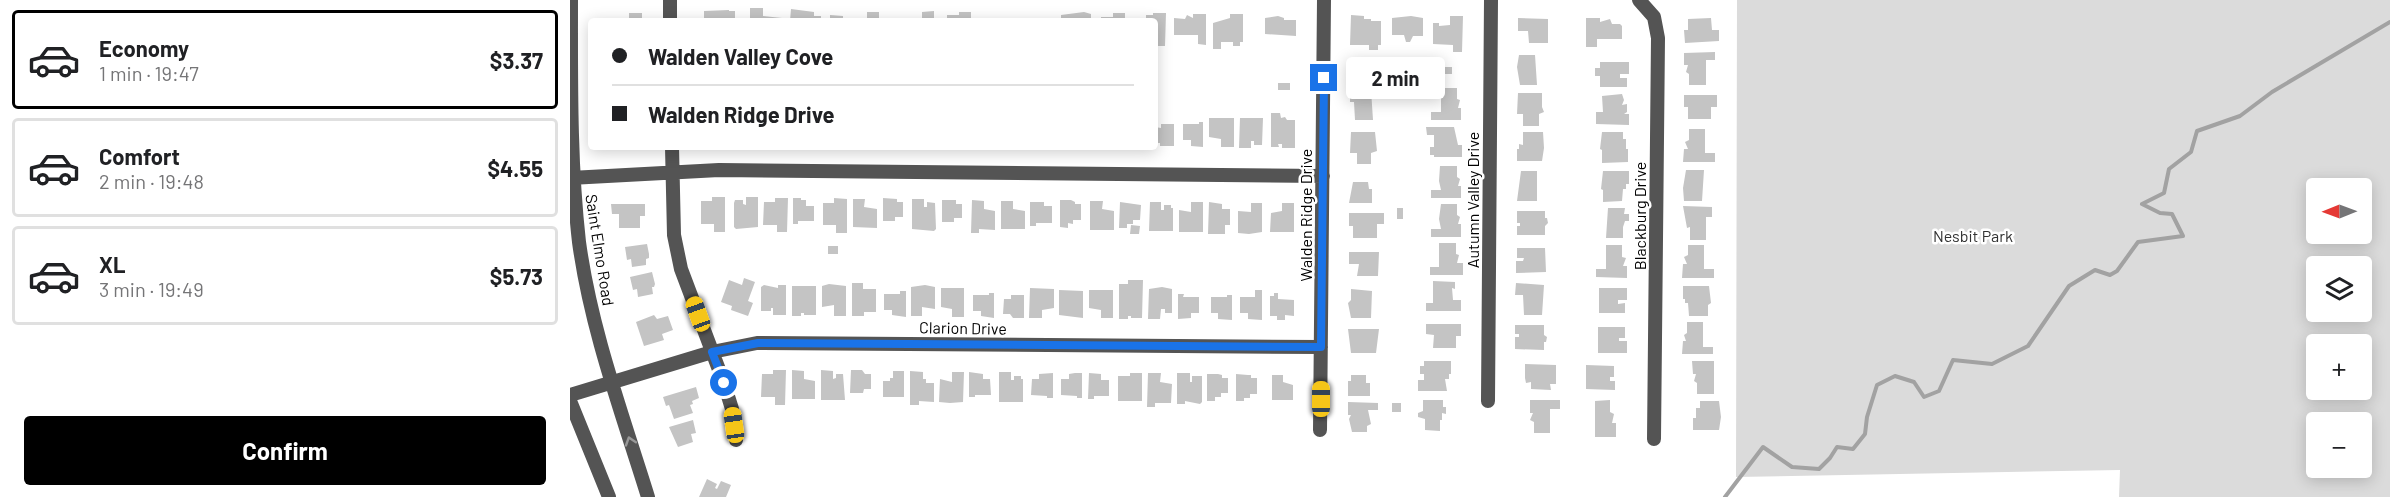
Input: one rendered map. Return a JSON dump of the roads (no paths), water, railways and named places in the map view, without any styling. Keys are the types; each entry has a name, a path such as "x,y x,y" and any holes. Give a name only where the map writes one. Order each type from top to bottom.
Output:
{"street":[{"name":"Saint Elmo Road","path":"571,0 571,178 579,244 589,300 611,384 648,497"},
{"path":"669,0 670,18"},
{"name":"Walden Ridge Drive","path":"1320,430 1324,0"},
{"name":"Autumn Valley Drive","path":"1488,401 1491,0"},
{"name":"Blackburg Drive","path":"1639,0 1654,17 1658,38 1654,439"},
{"path":"672,150 675,246 681,269 732,409 736,440"},
{"path":"571,178 753,170 1323,176"},
{"name":"Clarion Drive","path":"570,395 712,352 748,344 779,342 1321,347"},
{"path":"570,401 609,497"}],"waterway":[{"path":"1725,497 1763,447 1792,467 1819,469 1837,447 1853,449 1865,434 1867,417 1877,385 1895,376 1914,382 1924,397 1939,391 1953,360 1992,364 2028,346 2069,286 2095,270 2110,275 2117,271 2138,242 2183,236 2172,214 2160,213 2142,204 2164,193 2169,169 2191,152 2197,131 2240,116 2272,92 2390,22"}],"park label":[{"name":"Nesbit Park","path":"1973,236"}]}
